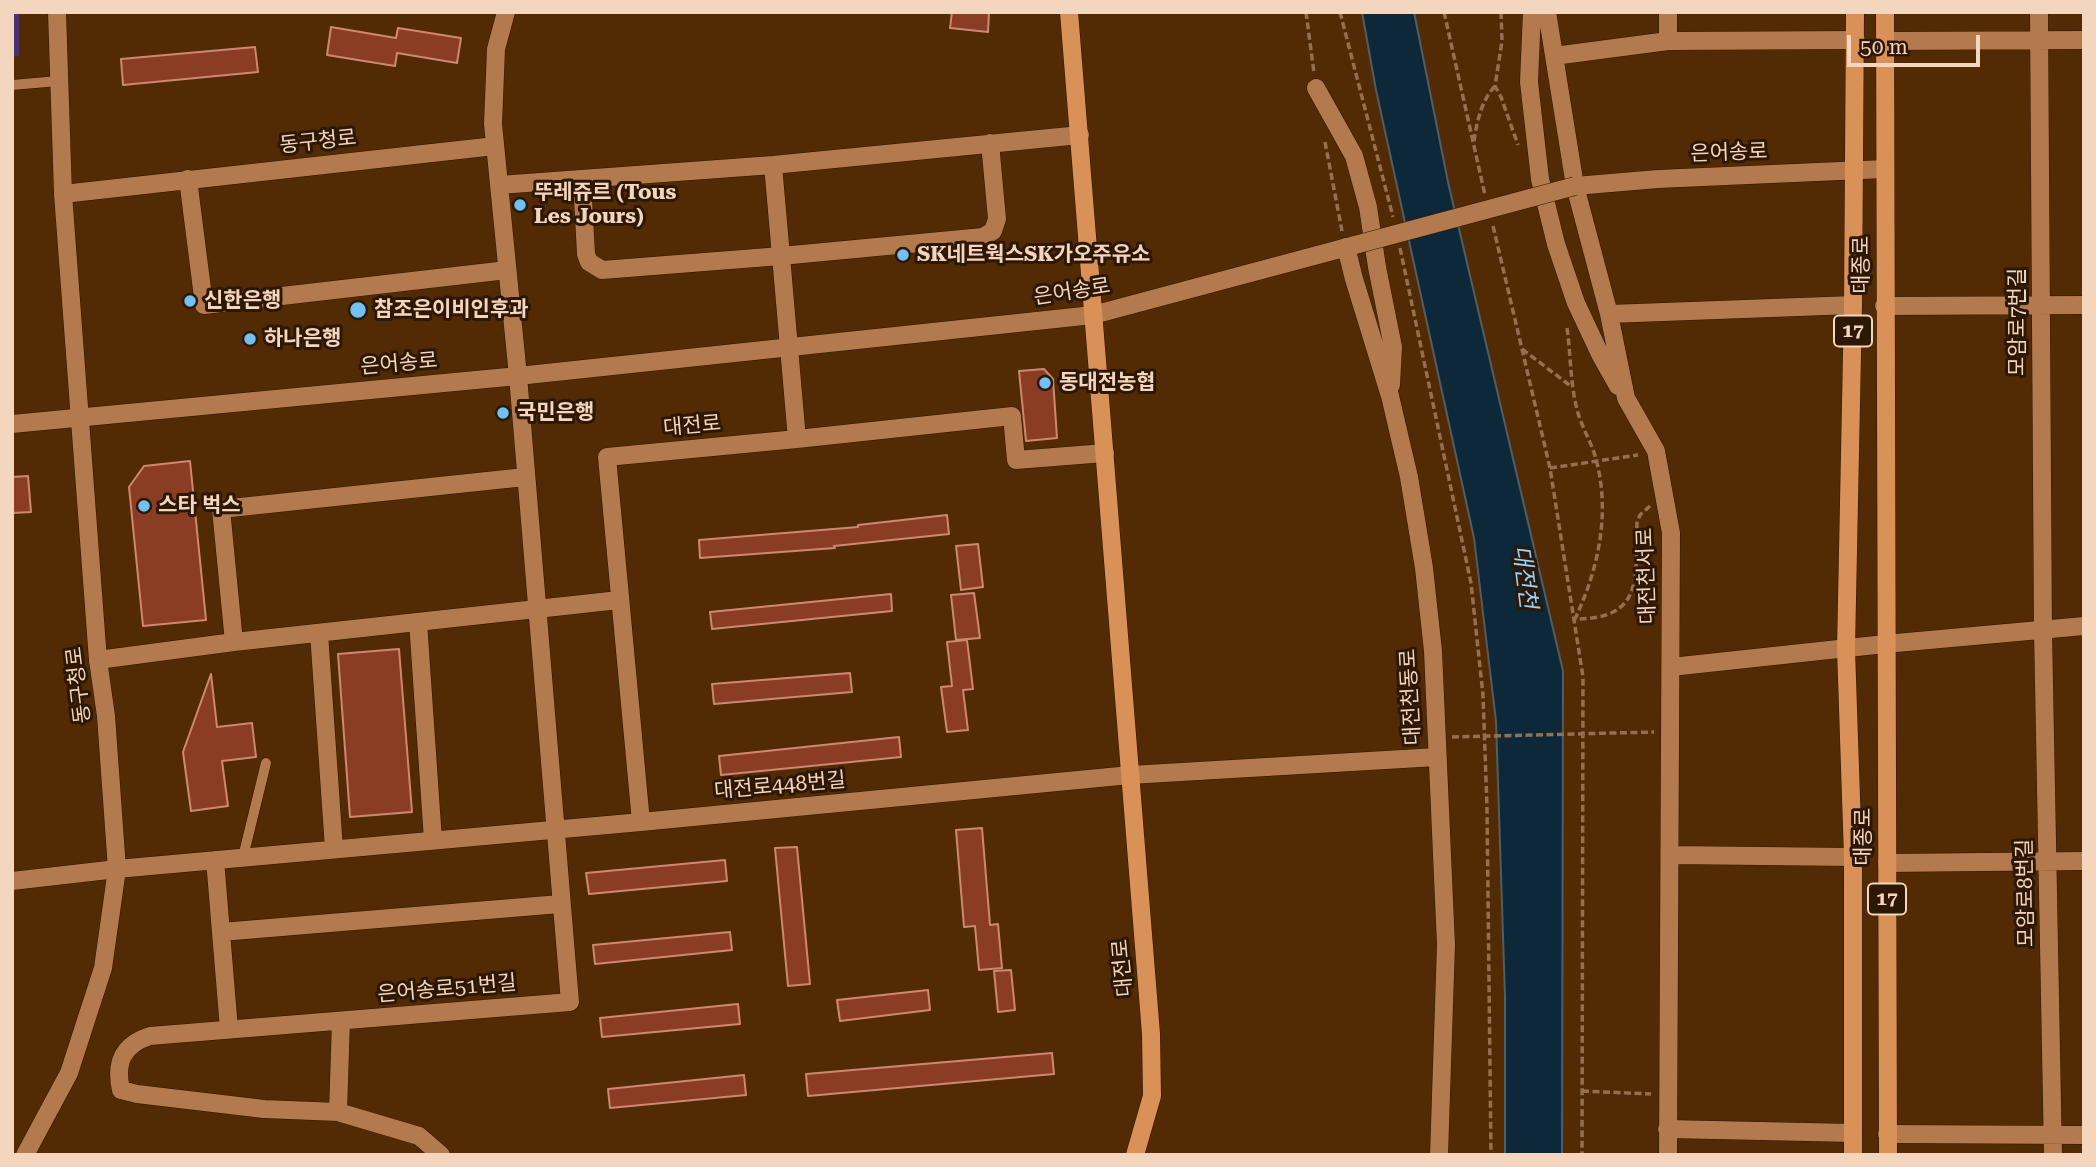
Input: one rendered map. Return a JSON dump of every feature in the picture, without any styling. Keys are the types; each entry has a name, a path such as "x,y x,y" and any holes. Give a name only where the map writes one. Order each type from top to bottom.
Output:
{"main road":[{"name":"대전로","path":"1069,12 1151,1034 1152,1096 1135,1155"},
{"name":"대종로","path":"1853,1155 1853,857 1846,649 1853,305 1855,12"},
{"name":"대종로","path":"1885,12 1888,1155"}],"street":[{"name":"동구청로","path":"25,1155 74,1060 103,968 117,869 106,716 98,660 63,194 57,12"},
{"name":"은어송로51번길","path":"338,1112 264,1109 121,1090 117,1073 128,1048 137,1040 150,1036 570,1002 524,477 518,376 493,124 496,49 506,12"},
{"path":"1532,12 1529,82 1543,192 1556,244 1576,303 1600,355 1626,398"},
{"name":"대전천서로","path":"1547,12 1575,186 1609,314 1626,398 1656,451 1671,533 1668,1155"},
{"path":"1668,12 1668,41"},
{"name":"모암로7번길","path":"2039,12 2043,631"},
{"path":"1554,55 1668,41 1856,40"},
{"path":"1885,41 2084,40"},
{"path":"1316,88 1354,156 1368,207 1393,347 1390,396"},
{"path":"499,185 773,165 1080,135"},
{"path":"582,179 586,254 589,262 602,270 781,256 983,237 993,231 997,219 990,143"},
{"name":"동구청로","path":"63,194 495,146"},
{"path":"773,165 797,439"},
{"name":"은어송로","path":"12,424 518,376 1093,315 1575,186 1658,178 1885,169"},
{"path":"188,179 204,305 507,270"},
{"name":"대전천동로","path":"1351,246 1354,279 1390,396 1409,477 1424,568 1433,651 1446,945 1439,1155"},
{"name":"대종로","path":"1609,314 1853,305"},
{"path":"1884,306 2084,305"},
{"name":"대전로","path":"641,822 607,457 1012,416 1016,460 1105,453"},
{"path":"234,642 221,509 524,477"},
{"path":"98,660 234,642 619,600"},
{"path":"418,622 433,840"},
{"path":"1671,667 2084,626"},
{"name":"모암로8번길","path":"2043,631 2053,1155"},
{"path":"319,633 334,849"},
{"path":"1130,775 1437,757"},
{"name":"대전로448번길","path":"12,881 1130,775"},
{"name":"대종로","path":"1670,855 1853,857"},
{"path":"215,860 229,1029"},
{"path":"1887,863 2084,861"},
{"path":"221,932 560,904"},
{"path":"341,1021 338,1112 419,1136 441,1155"},
{"path":"1667,1129 1853,1133"},
{"path":"1887,1134 2084,1135"}],"lane":[{"path":"12,85 58,81"},
{"path":"243,858 266,763"}],"path":[{"path":"1340,12 1395,225"},
{"path":"1444,12 1487,203"},
{"path":"1474,144 1482,107 1488,93 1495,86 1502,41 1501,12"},
{"path":"1495,86 1502,97 1522,156"},
{"path":"1490,215 1550,468 1583,677 1582,1155"},
{"path":"1398,238 1471,583 1486,736 1491,1155"},
{"path":"1566,320 1572,387 1579,416 1591,439 1603,490 1597,565 1575,619"},
{"path":"1521,348 1572,387"},
{"path":"1550,468 1616,460 1656,451"},
{"path":"1575,619 1607,615 1626,603 1633,586 1637,523 1646,508 1665,499"},
{"path":"1449,737 1671,731"},
{"path":"1582,1091 1667,1095"}],"shaded area":[{"path":"12,12 19,12 19,56 12,57"}],"water":[{"name":"대전천","path":"1362,12 1414,12 1448,182 1563,671 1562,1155 1505,1155 1505,997 1496,721 1474,538 1376,90"}],"building":[{"path":"952,12 989,12 988,32 950,28"},
{"path":"331,27 396,38 398,28 461,38 457,63 397,53 395,66 327,55"},
{"path":"255,47 258,72 123,85 121,59"},
{"path":"1044,369 1053,379 1057,438 1026,441 1019,371"},
{"path":"190,461 206,620 143,626 129,487 144,466"},
{"path":"28,476 31,512 12,513 12,477"},
{"path":"947,515 949,534 834,546 835,548 700,558 699,540 858,527"},
{"path":"978,544 983,587 961,590 956,546"},
{"path":"974,593 980,638 956,640 951,595"},
{"path":"891,594 892,611 712,629 710,612"},
{"path":"967,640 973,689 963,690 968,730 947,732 941,687 952,686 947,642"},
{"path":"399,649 412,812 350,817 338,654"},
{"path":"850,673 852,692 714,704 712,684"},
{"path":"211,674 217,727 252,723 256,757 222,761 228,806 191,811 183,752"},
{"path":"899,737 901,757 721,775 719,756"},
{"path":"982,828 990,925 998,924 1002,968 979,970 975,926 964,927 956,830"},
{"path":"797,847 810,984 788,986 775,848"},
{"path":"725,860 727,881 589,894 586,873"},
{"path":"730,932 732,950 595,964 593,945"},
{"path":"1011,970 1015,1010 998,1012 994,971"},
{"path":"928,990 930,1010 840,1021 837,1000"},
{"path":"738,1004 740,1024 602,1037 600,1018"},
{"path":"1052,1053 1054,1074 808,1096 806,1074"},
{"path":"744,1075 746,1095 610,1108 608,1089"}],"place":[{"name":"뚜레쥬르 (Tous Les Jours)","path":"520,205"},
{"name":"SK네트웍스SK가오주유소","path":"903,255"},
{"name":"신한은행","path":"190,301"},
{"name":"참조은이비인후과","path":"358,310"},
{"name":"하나은행","path":"250,339"},
{"name":"동대전농협","path":"1045,383"},
{"name":"국민은행","path":"503,413"},
{"name":"스타 벅스","path":"144,506"}]}
